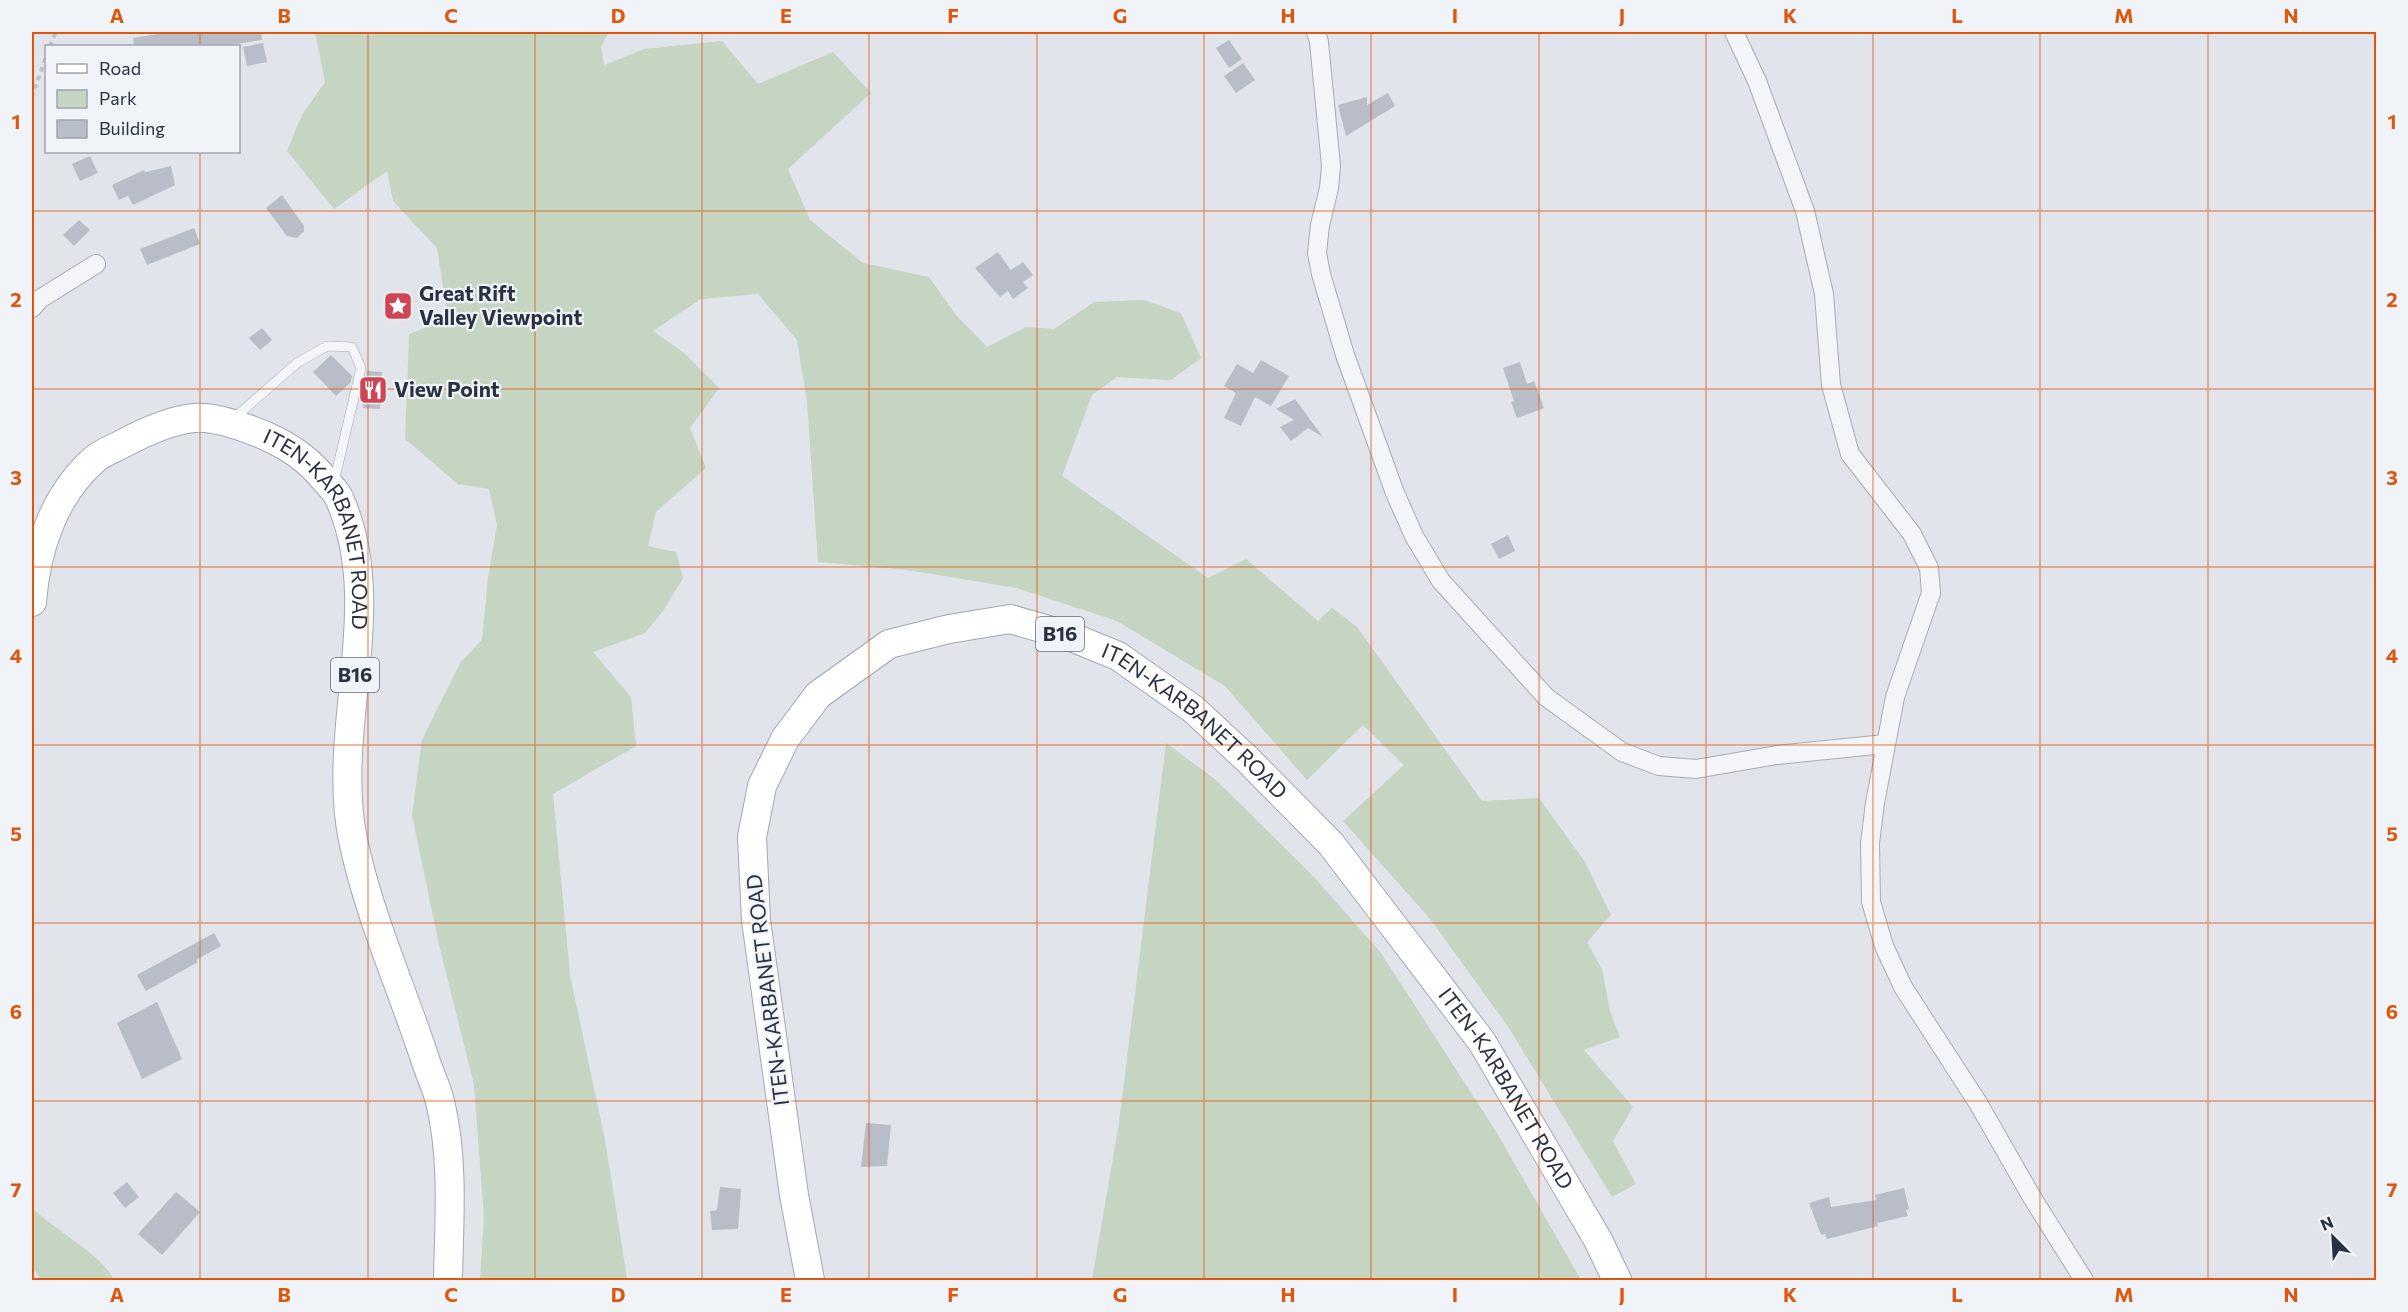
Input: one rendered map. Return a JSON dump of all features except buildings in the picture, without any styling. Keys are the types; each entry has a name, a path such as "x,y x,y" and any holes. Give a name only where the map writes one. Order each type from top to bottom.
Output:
{"main road":[{"name":"ITEN-KARBANET ROAD","path":"32,602 37,534 62,496 97,457 148,430 194,418 241,425 289,447 312,464 339,497 356,553 360,619 348,743 347,784 352,836 365,892 378,932 409,1009 441,1104 447,1141 450,1195 448,1281"},
{"name":"ITEN-KARBANET ROAD","path":"810,1281 794,1195 756,920 752,837 762,786 785,739 818,695 889,644 949,629 1010,619 1069,636 1118,656 1193,709 1247,759 1331,844 1482,1042 1598,1240 1617,1281"}],"street":[{"path":"1316,32 1319,42 1330,166 1329,188 1320,225 1317,253 1321,274 1345,355 1395,493 1414,536 1441,581 1546,697 1622,752 1659,766 1696,769 1778,756 1885,744"},
{"path":"1734,32 1758,81 1805,211 1824,294 1831,385 1850,454 1912,534 1929,568 1931,592 1895,697 1885,744 1870,843 1871,902 1884,946 1903,987 1978,1103 2033,1199 2084,1281"},
{"path":"32,308 40,299 96,264"}],"lane":[{"path":"228,423 297,363 327,346 352,347 362,368 333,489"}],"path":[{"path":"32,97 45,60"}],"green space":[{"path":"315,32 609,32 601,47 604,65 644,49 722,41 758,84 833,52 871,93 788,169 810,220 863,263 929,277 956,315 987,347 1026,327 1054,329 1094,302 1143,300 1181,313 1201,358 1171,380 1117,377 1092,395 1062,476 1208,578 1246,559 1318,621 1332,608 1357,627 1482,801 1539,798 1585,862 1611,915 1587,942 1602,969 1610,1011 1620,1037 1584,1050 1633,1107 1613,1141 1636,1184 1612,1197 1509,1028 1431,920 1343,821 1404,765 1363,725 1307,780 1225,686 1117,621 1017,588 907,570 818,562 807,402 797,340 758,294 701,299 653,331 684,353 719,388 690,428 706,468 656,512 648,546 676,552 683,578 663,611 645,633 593,652 631,697 636,746 553,794 570,975 605,1140 627,1278 623,1280 480,1280 484,1217 474,1085 439,945 412,815 422,740 460,663 482,640 488,578 497,525 489,489 458,484 405,439 409,334 448,319 437,248 393,201 387,171 334,209 287,151 302,115 325,82"},
{"path":"1166,743 1216,780 1315,878 1381,953 1497,1133 1581,1280 1092,1280 1119,1123"},
{"path":"32,1207 99,1261 114,1280 41,1280 32,1266"}],"place":[{"name":"Great Rift Valley Viewpoint","path":"398,306"},
{"name":"View Point","path":"373,390"}]}
